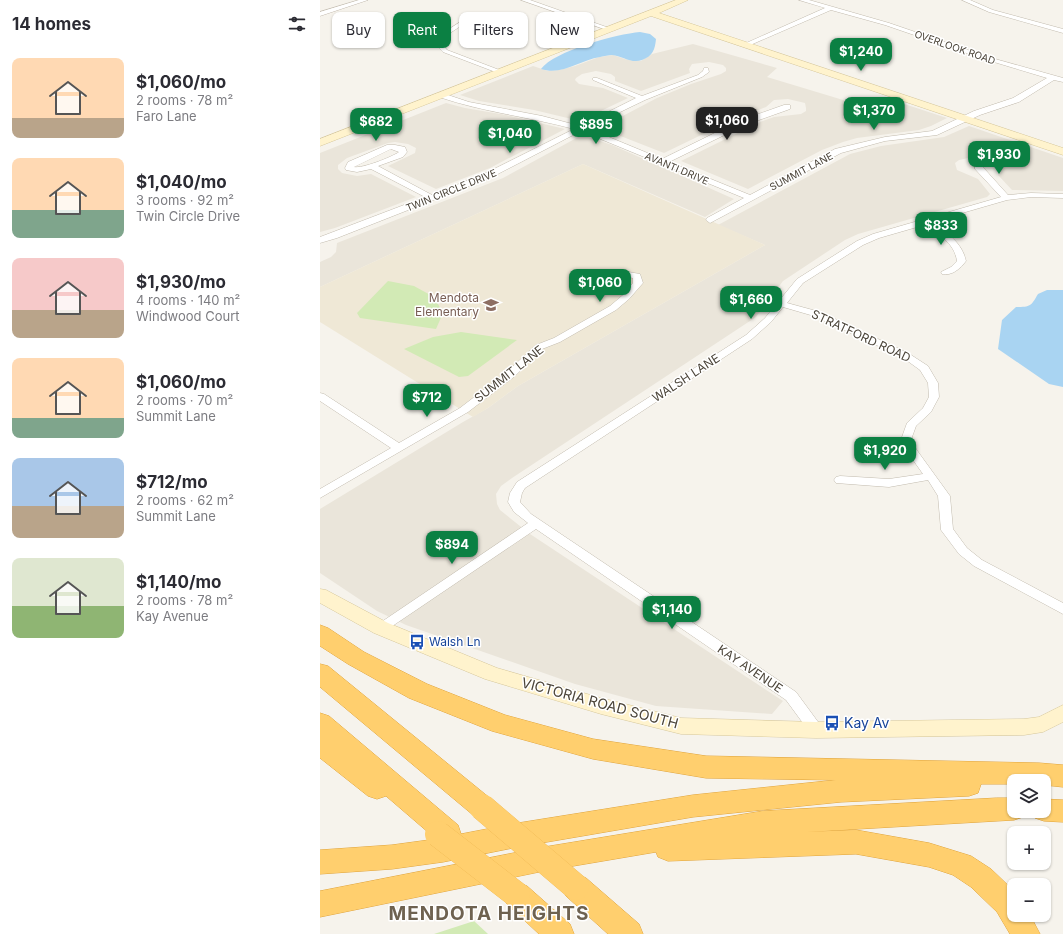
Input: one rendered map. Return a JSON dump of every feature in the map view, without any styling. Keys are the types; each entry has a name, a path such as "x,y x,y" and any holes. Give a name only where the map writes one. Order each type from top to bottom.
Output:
{"highway":[{"path":"320,634 356,658 418,691 500,724 593,749 706,767 1032,774 1063,776"},
{"path":"320,673 482,807 629,934"},
{"path":"320,678 353,700"},
{"path":"320,722 443,834 517,895 560,934"},
{"path":"320,744 443,834"},
{"path":"320,862 392,857 464,847 518,836 693,806 841,791 1007,783"},
{"path":"1051,784 1063,784"},
{"path":"320,904 544,859 763,823 1007,809"},
{"path":"1051,810 1063,811"},
{"path":"544,859 632,850 856,842 929,855 961,865 981,878 1007,903"},
{"path":"320,876 392,857"},
{"path":"1018,922 1026,934"}],"street":[{"path":"320,14 365,0"},
{"path":"524,0 608,29"},
{"path":"320,143 684,0"},
{"name":"OVERLOOK ROAD","path":"802,0 887,24 986,58 1063,80"},
{"path":"965,0 991,11 1063,31"},
{"path":"746,45 831,8"},
{"path":"651,12 1063,152"},
{"path":"459,25 442,37 439,41 440,46 445,50 500,72"},
{"name":"TWIN CIRCLE DRIVE","path":"320,240 334,236 489,175 642,98 700,76 706,72 706,68"},
{"name":"SUMMIT LANE","path":"710,220 838,151 885,139 934,133 965,119 1016,100 1053,78"},
{"path":"595,79 642,98"},
{"name":"AVANTI DRIVE","path":"442,95 467,104 542,118 582,129 750,198"},
{"path":"663,162 742,123 787,108"},
{"path":"372,166 400,155 403,152 402,149 395,147 390,148 349,166 352,170 364,169 372,166 432,198"},
{"path":"978,167 1006,198"},
{"name":"WALSH LANE","path":"536,523 518,509 514,502 516,493 521,485 749,337 768,320 800,281 860,243 876,236 1006,198 1032,195 1063,196"},
{"path":"925,222 952,241 961,252 962,261 954,269 945,272"},
{"name":"SUMMIT LANE","path":"320,494 464,410 511,374 539,347 558,340 612,308 626,297 638,283 637,276 624,273 602,274 580,280"},
{"name":"STRATFORD ROAD","path":"781,304 817,314 905,355 924,368 933,383 934,397 927,410 911,425 907,438 911,450 944,496 947,530 963,551 978,563 1063,609"},
{"path":"320,396 398,448"},
{"path":"840,480 889,482 931,476"},
{"path":"381,628 536,523"},
{"name":"KAY AVENUE","path":"536,523 791,696 816,730"},
{"name":"VICTORIA ROAD SOUTH","path":"320,595 381,628 492,674 601,706 681,726 816,730 1024,727 1043,724 1063,713"}],"shaded area":[{"path":"693,44 777,68 767,77 873,109 889,99 947,118 919,130 857,138 843,142 822,150 748,189 681,161 760,122 774,117 801,114 806,111 805,103 788,99 774,100 766,107 724,124 664,153 600,128 657,98 721,74 726,71 726,68 723,65 709,62 692,64 689,69 690,73 641,91 615,81 615,77 611,74 596,71 582,74 575,80 579,84 603,88 628,98 580,121 534,110 479,101 460,95 533,66 548,71 559,70 599,57 613,55 628,60 641,61 652,54"},
{"path":"446,103 565,129 490,168 436,189 388,166 415,153 416,148 408,144 395,142 388,143 347,158 338,165 338,169 342,173 357,176 371,174 416,197 335,228 320,232 320,153"},
{"path":"969,126 1063,158 1063,191 1012,190 998,175 1002,170 993,161 973,157 959,160 955,163 957,170 978,179 990,194 987,197 858,234 845,240 783,281 756,317 512,478 501,486 496,494 497,504 500,510 530,534 783,701 772,714 656,706 575,684 406,625 377,611 320,573 320,509 488,408 518,386 765,245 718,225 850,154 881,146 944,137"},
{"path":"582,135 612,145 734,199 705,217 583,164 320,287 320,262 331,257 336,252 337,243 503,178"},
{"name":"Mendota Elementary","path":"583,164 765,245 518,386 473,417 320,322 320,287"}],"green space":[{"path":"388,281 414,286 434,297 443,313 436,329 360,318 357,313"},
{"path":"461,332 517,340 468,376 459,377 404,349 433,337"},
{"path":"474,921 488,934 434,934"}],"water":[{"path":"640,32 650,34 656,39 653,52 649,56 642,60 634,61 611,55 593,59 564,69 549,71 541,69 548,62 572,50 577,48 594,48 594,42"},
{"path":"1047,290 1063,290 1063,387 1049,384 998,349 1002,320 1016,307 1025,307 1030,305 1038,294"}],"place":[{"name":"Mendota Elementary","path":"491,305"},
{"name":"Walsh Ln","path":"417,642"},
{"name":"Kay Av","path":"832,723"}],"district":[{"name":"MENDOTA HEIGHTS","path":"489,913"}]}
